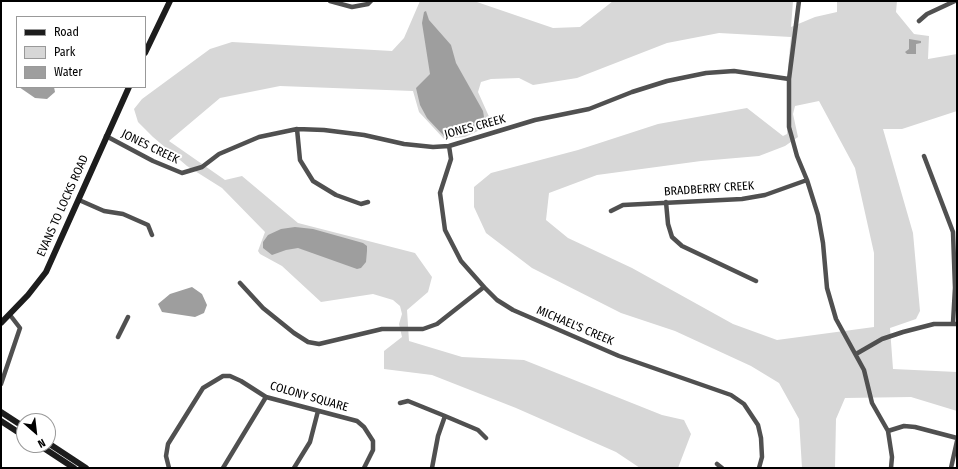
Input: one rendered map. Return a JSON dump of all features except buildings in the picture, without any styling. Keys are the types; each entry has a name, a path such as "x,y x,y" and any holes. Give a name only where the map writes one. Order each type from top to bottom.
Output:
{"street":[{"path":"146,51 170,1"},
{"path":"330,1 352,7 368,4 371,1"},
{"path":"799,1 789,79 789,127 797,156 807,180 818,215 822,236 827,288 836,320 864,370 872,403 888,431 892,457 891,468"},
{"path":"919,21 927,14 955,1"},
{"name":"JONES CREEK","path":"106,136 153,161 182,173 202,167 219,154 259,137 297,129 324,130 364,135 404,144 433,147 449,146 535,120 588,109 667,81 706,73 734,72 789,79"},
{"name":"EVANS TO LOCKS ROAD","path":"1,323 46,272 129,88"},
{"path":"297,129 300,160 313,181 336,195 361,204 368,202"},
{"name":"MICHAEL'S CREEK","path":"449,146 451,159 440,193 445,230 462,261 484,287 497,300 513,310 619,356 731,395 744,404 758,425 761,438 762,457 759,468"},
{"path":"856,354 882,339 897,334 934,324 955,324 953,232 924,156"},
{"name":"BRADBERRY CREEK","path":"610,211 623,205 742,199 765,195 807,180"},
{"path":"79,200 104,211 123,214 142,222 148,225 152,235"},
{"path":"666,202 668,224 672,237 682,246 756,282"},
{"path":"240,284 263,308 294,333 308,342 319,344 382,329 422,329 437,324 484,287"},
{"path":"1,384 20,328 10,314"},
{"path":"118,337 128,317"},
{"name":"COLONY SQUARE","path":"169,468 166,456 168,444 199,394 209,384 223,376 230,376 266,397 318,412 357,421 364,427 373,441 373,450 364,468"},
{"path":"223,468 266,397"},
{"path":"400,403 408,401 445,416 478,430 486,438"},
{"path":"1,412 16,422"},
{"path":"294,468 310,442 318,412"},
{"path":"432,468 438,436 445,416"},
{"path":"1,421 16,431"},
{"path":"888,431 904,426 916,427 957,438"},
{"path":"951,468 957,441"},
{"path":"56,448 86,468"},
{"path":"51,453 74,468"},
{"path":"717,464 722,468"}],"green space":[{"path":"420,1 474,1 553,28 580,27 613,1 793,1 791,27 815,17 837,12 837,1 897,1 896,12 914,34 929,36 928,59 957,54 957,111 902,129 883,129 913,233 920,311 916,319 890,328 893,369 957,372 957,411 911,397 845,398 836,419 835,468 802,468 799,419 779,383 751,366 675,331 621,313 532,268 486,233 474,207 474,187 491,173 578,150 658,124 747,108 783,136 787,134 788,67 791,37 719,33 667,43 577,78 533,85 519,78 491,79 481,82 478,92 491,121 482,129 465,137 444,139 419,112 413,91 280,86 220,98 169,141 225,180 242,176 298,223 415,253 432,277 428,292 407,310 409,341 462,357 524,360 662,415 684,420 691,434 678,468 640,468 616,452 516,408 432,375 384,369 384,351 402,337 399,324 402,314 400,306 393,300 373,294 321,302 282,266 260,254 258,251 265,232 222,188 187,166 153,137 138,122 134,109 142,99 210,49 232,42 392,51 404,38","holes":["819,101 855,168 874,253 874,327 777,340 733,324 632,268 568,238 546,220 549,193 597,175 701,161 759,156 785,146 798,137 793,114 795,106"]}],"water":[{"path":"426,11 429,20 451,45 456,63 483,111 485,123 481,127 464,134 444,136 427,118 420,105 416,88 430,74 422,23 424,12"},
{"path":"909,39 921,41 921,43 916,44 916,54 907,54 905,52 909,49"},
{"path":"20,88 54,88 55,92 47,99 35,98"},
{"path":"295,227 313,229 363,243 367,246 366,262 361,268 357,269 298,248 272,255 263,248 263,242 268,235 281,229"},
{"path":"192,287 202,294 207,305 204,313 195,317 162,312 158,304 170,294"}]}
